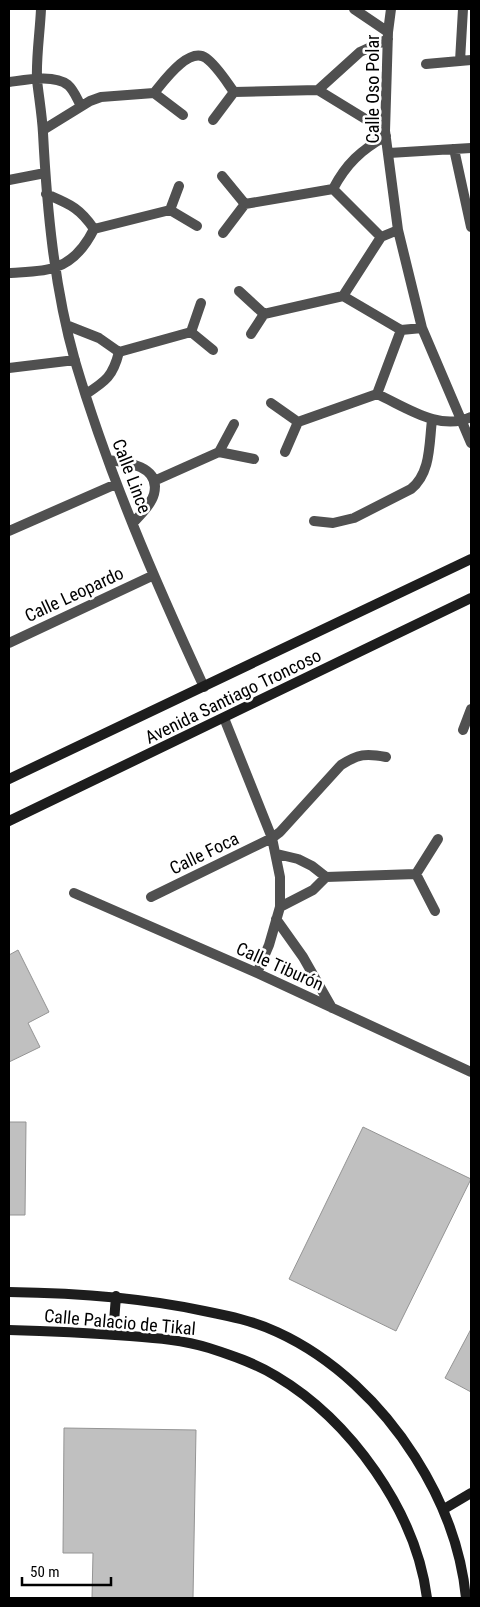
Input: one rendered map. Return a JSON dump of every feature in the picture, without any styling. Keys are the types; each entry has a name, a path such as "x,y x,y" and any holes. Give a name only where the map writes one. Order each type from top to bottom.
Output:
{"street":[{"name":"Calle Lince","path":"41,9 37,78 43,130 46,194 66,325 75,360 116,484 204,687"},
{"path":"318,90 360,52 388,36 354,9"},
{"name":"Calle Oso Polar","path":"391,9 388,36 385,134 398,230 422,328 471,443"},
{"path":"460,60 463,9"},
{"path":"154,93 173,70 186,59 197,55 206,57 210,61 234,92"},
{"path":"426,64 471,60"},
{"path":"9,82 37,78 60,81 69,85 81,106"},
{"path":"223,233 245,204 332,189 342,172 361,151 385,134 318,90 234,92"},
{"path":"213,120 234,92"},
{"path":"43,130 90,100 101,97 154,93 183,115"},
{"path":"389,153 471,148"},
{"path":"454,149 471,227"},
{"path":"9,180 45,174"},
{"path":"222,176 245,204"},
{"path":"170,210 180,186"},
{"path":"332,189 382,236"},
{"path":"46,194 73,206 85,215 94,229"},
{"path":"94,229 170,210 197,226"},
{"path":"9,273 56,268 76,255 88,242 94,229"},
{"path":"344,296 382,236 398,230"},
{"path":"239,292 264,314"},
{"path":"252,334 264,314 344,296 401,330 422,328"},
{"path":"191,332 201,302"},
{"path":"66,325 99,338 119,352"},
{"path":"377,394 401,330"},
{"path":"119,352 191,332"},
{"path":"191,332 214,350"},
{"path":"86,394 106,381 115,367 119,352"},
{"path":"9,368 75,360"},
{"path":"286,452 298,422 377,394 432,420 461,422 471,417"},
{"path":"271,403 298,422"},
{"path":"314,521 333,523 354,518 418,484 426,467 432,420"},
{"path":"219,452 234,424"},
{"path":"154,481 219,452 254,459"},
{"path":"108,460 128,462 140,466 148,472 154,481 154,494 148,506 133,523"},
{"path":"9,531 116,484"},
{"name":"Avenida Santiago Troncoso","path":"9,779 471,559"},
{"name":"Calle Leopardo","path":"9,643 154,575"},
{"name":"Avenida Santiago Troncoso","path":"9,821 471,598"},
{"path":"463,730 471,709"},
{"path":"224,718 272,838 277,854 280,876 280,907 269,945 257,973"},
{"name":"Calle Foca","path":"151,897 272,838 280,832 341,765 353,757 369,754 386,757"},
{"path":"416,874 438,839"},
{"path":"277,854 298,859 312,866 326,877 416,874"},
{"path":"416,874 435,911"},
{"path":"280,907 313,890 326,877"},
{"name":"Calle Tiburón","path":"74,893 257,973 471,1072"},
{"path":"276,919 303,957 332,1008"},
{"name":"Calle Palacio de Tikal","path":"9,1292 116,1296 179,1305 238,1318 277,1332 308,1350 340,1372 383,1413 409,1448 444,1509 458,1552 466,1598"},
{"path":"113,1335 116,1296"},
{"name":"Calle Palacio de Tikal","path":"9,1330 175,1340 208,1348 275,1375 308,1398 341,1429 367,1458 389,1494 408,1532 420,1562 427,1598"},
{"path":"444,1509 471,1493"}],"building":[{"path":"18,950 49,1012 28,1023 40,1047 9,1062 9,955"},
{"path":"9,1122 26,1122 25,1215 9,1215"},
{"path":"363,1127 471,1179 396,1331 289,1279"},
{"path":"471,1329 471,1392 445,1378"},
{"path":"64,1428 196,1430 193,1598 92,1598 93,1553 63,1553"}]}
